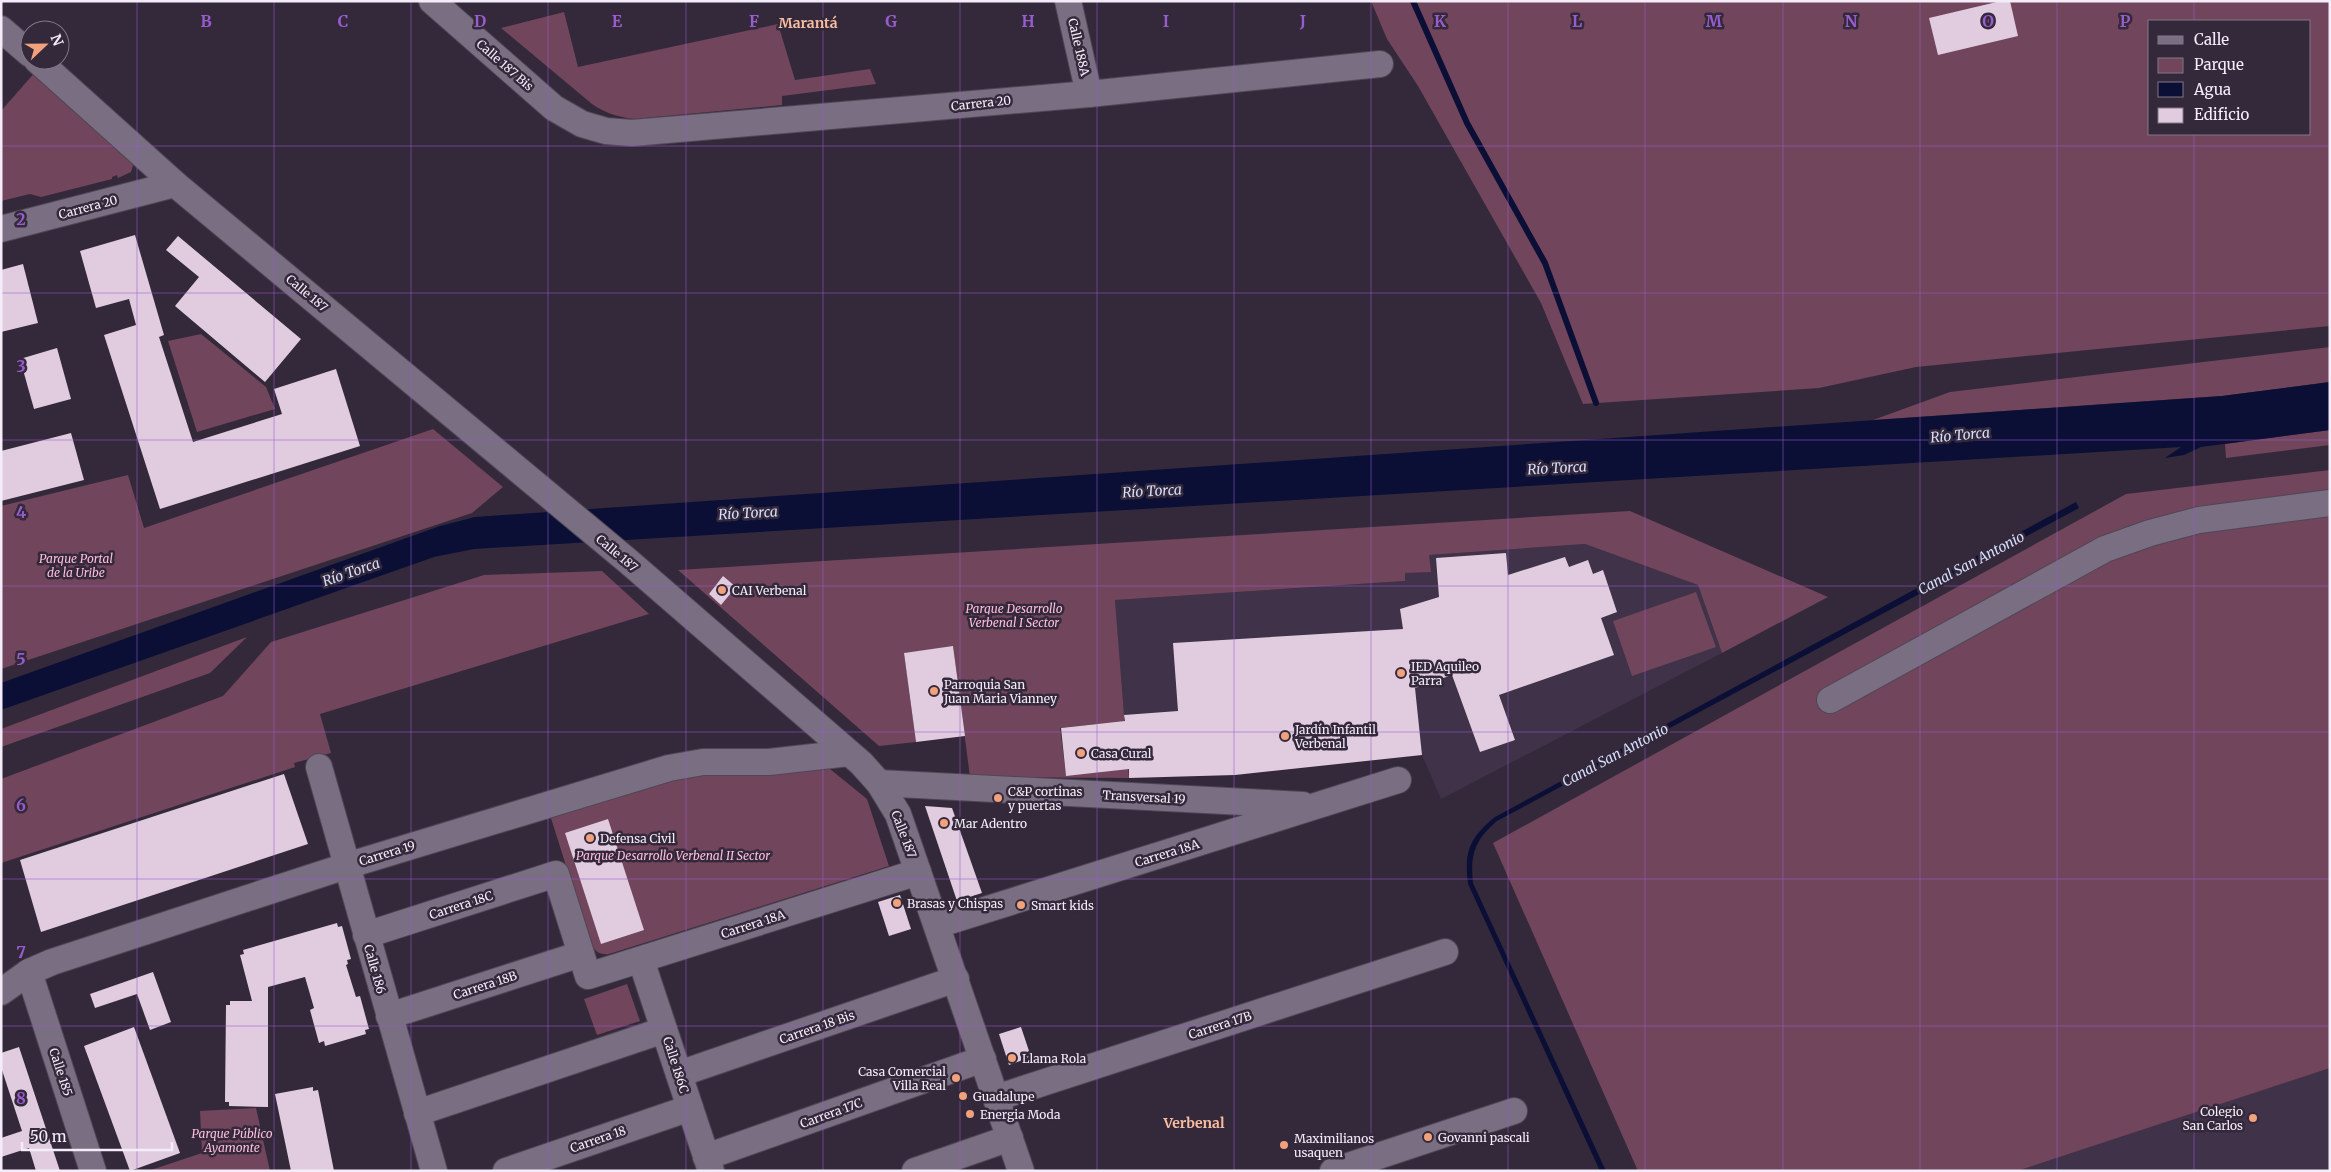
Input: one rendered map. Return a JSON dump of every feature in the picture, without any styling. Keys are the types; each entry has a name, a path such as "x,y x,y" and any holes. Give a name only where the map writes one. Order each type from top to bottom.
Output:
{"street":[{"name":"Calle 187 Bis","path":"432,1 489,62 554,108 582,124"},
{"name":"Calle 188A","path":"1068,1 1089,94"},
{"path":"1,28 20,45"},
{"name":"Carrera 20","path":"582,124 606,131 632,132 692,129 1089,94 1380,64"},
{"name":"Calle 187","path":"47,70 176,184 623,558 848,753 879,783 898,814 1021,1171"},
{"name":"Carrera 20","path":"1,229 176,184"},
{"path":"1830,700 2105,549 2150,533 2199,520 2330,503"},
{"path":"786,760 800,752 808,743 811,731 807,717"},
{"name":"Carrera 19","path":"1,992 29,972 52,962 346,866 685,764 786,760 848,753"},
{"name":"Calle 186","path":"319,767 434,1171"},
{"name":"Carrera 18A","path":"937,925 1398,780"},
{"name":"Transversal 19","path":"879,783 1320,806"},
{"name":"Carrera 18A","path":"585,965 641,960 918,872"},
{"name":"Carrera 18C","path":"366,936 556,874 585,965"},
{"name":"Carrera 17B","path":"996,1098 1445,952"},
{"name":"Calle 186C","path":"641,960 709,1164"},
{"name":"Carrera 18B","path":"389,1016 585,965"},
{"name":"Calle 185","path":"29,972 93,1171"},
{"name":"Carrera 18 Bis","path":"679,1074 956,980"},
{"path":"417,1113 664,1030"},
{"name":"Carrera 17C","path":"709,1164 983,1059"},
{"name":"Carrera 18","path":"506,1171 690,1108"},
{"path":"1333,1171 1514,1111"},
{"path":"916,1171 1010,1138"}],"shaded area":[{"name":"IED Aquileo Parra","path":"1585,544 1698,585 1722,653 1441,799 1422,755 1415,694 1124,715 1115,600 1405,581 1404,573 1429,555"},
{"name":"Colegio San Carlos","path":"2330,1068 2330,1171 2011,1171"}],"green space":[{"path":"1371,1 2330,1 2330,326 1916,367 1819,388 1583,404 1541,303 1418,86 1387,39"},
{"path":"564,12 578,67 778,24 795,80 870,69 876,84 782,96 782,105 634,119 623,117 607,112 592,104 501,28"},
{"path":"37,70 134,162 131,172 118,178 117,175 112,177 112,179 41,197 30,194 1,201 1,111"},
{"path":"201,334 266,387 275,409 197,432 168,341"},
{"path":"2330,347 2330,382 2222,396 1873,420 1950,392"},
{"name":"Parque Portal de la Uribe","path":"433,429 503,487 472,513 1,669 1,506 128,475 144,528"},
{"path":"2330,430 2330,445 2226,458 2225,444"},
{"path":"2330,470 2330,1068 2017,1171 1638,1171 1493,843 2126,494"},
{"name":"Parque Desarrollo Verbenal I Sector","path":"1630,511 1828,597 1722,653 1698,585 1585,544 1429,555 1431,572 1405,573 1405,581 1115,600 1129,778 970,777 953,647 904,653 916,742 879,746 678,570","holes":["1096,724 1101,772 1066,775 1060,728"]},
{"path":"602,571 649,614 320,714 331,753 294,763 295,767 1,863 1,779 223,696 271,642 484,575"},
{"path":"1696,592 1716,647 1632,676 1613,621"},
{"path":"247,637 210,673 1,747 1,729"},
{"name":"Parque Desarrollo Verbenal II Sector","path":"813,768 830,769 867,799 889,866 609,954 597,951 591,945 550,815 672,776 758,775"},
{"path":"627,984 640,1021 597,1035 584,999"},
{"name":"Parque Público Ayamonte","path":"256,1108 270,1171 148,1171 202,1153 200,1111"}],"water":[{"name":"Río Torca","path":"2330,382 2330,430 2201,447 2184,455 2165,458 2181,447 474,549 434,557 1,710 1,683 440,526 475,517 2222,396"},
{"name":"Canal San Antonio","path":"2076,502 2079,508 1497,821 1479,841 1473,856 1473,883 1606,1171 1600,1171 1468,884 1468,854 1474,839 1495,817"}],"building":[{"path":"2001,1 2010,1 2018,36 1938,55 1929,18"},
{"path":"135,235 164,335 159,337 193,442 282,414 274,389 336,369 360,446 160,509 104,335 136,325 129,299 96,308 80,251"},
{"path":"178,236 301,339 265,382 175,306 199,277 166,250"},
{"path":"23,264 38,323 1,332 1,270"},
{"path":"57,348 71,399 34,409 20,359"},
{"path":"71,433 84,480 1,501 1,451"},
{"path":"1506,553 1508,575 1565,557 1569,567 1588,560 1593,574 1603,570 1617,612 1601,618 1614,655 1499,695 1515,740 1480,752 1452,675 1415,688 1422,755 1235,775 1129,778 1129,769 1066,776 1061,728 1125,721 1124,715 1178,711 1173,643 1403,629 1400,609 1439,597 1436,558"},
{"name":"CAI Verbenal","path":"723,576 736,587 721,605 709,594"},
{"name":"Parroquia San Juan Maria Vianney","path":"953,646 965,736 916,742 904,653"},
{"path":"284,774 308,844 41,932 20,860"},
{"path":"925,806 952,808 982,893 957,901"},
{"path":"608,819 644,930 601,944 565,833"},
{"path":"900,895 911,929 889,936 878,902"},
{"path":"337,923 338,927 342,926 351,959 347,960 348,964 346,965 356,997 360,996 369,1029 365,1030 366,1034 325,1046 324,1041 319,1043 310,1010 314,1008 305,977 268,987 268,1107 229,1106 229,1102 225,1102 226,1005 230,1005 230,1001 252,1001 240,955 244,954 243,950"},
{"path":"153,972 171,1022 150,1030 137,994 95,1008 90,994"},
{"path":"134,1027 180,1153 130,1171 84,1046"},
{"path":"1021,1027 1031,1057 1009,1065 999,1034"},
{"path":"19,1047 60,1171 36,1171 29,1148 1,1157 1,1138 22,1131 1,1067 1,1053"},
{"path":"313,1087 313,1091 318,1090 334,1171 291,1171 275,1094"}],"waterway":[{"path":"1413,1 1467,123 1545,263 1596,403"}],"place":[{"name":"CAI Verbenal","path":"722,590"},
{"name":"IED Aquileo Parra","path":"1401,673"},
{"name":"Parroquia San Juan Maria Vianney","path":"934,691"},
{"name":"Jardín Infantil Verbenal","path":"1285,736"},
{"name":"Casa Cural","path":"1081,753"},
{"name":"C&P cortinas y puertas","path":"998,798"},
{"name":"Mar Adentro","path":"944,823"},
{"name":"Defensa Civil","path":"590,838"},
{"name":"Brasas y Chispas","path":"897,903"},
{"name":"Smart kids","path":"1021,905"},
{"name":"Llama Rola","path":"1012,1058"},
{"name":"Casa Comercial Villa Real","path":"956,1078"},
{"name":"Guadalupe","path":"963,1096"},
{"name":"Energia Moda","path":"970,1114"},
{"name":"Colegio San Carlos","path":"2253,1118"},
{"name":"Govanni pascali","path":"1428,1137"},
{"name":"Maximilianos usaquen","path":"1284,1145"}],"district":[{"name":"Marantá","path":"808,23"},
{"name":"Verbenal","path":"1194,1123"}]}
